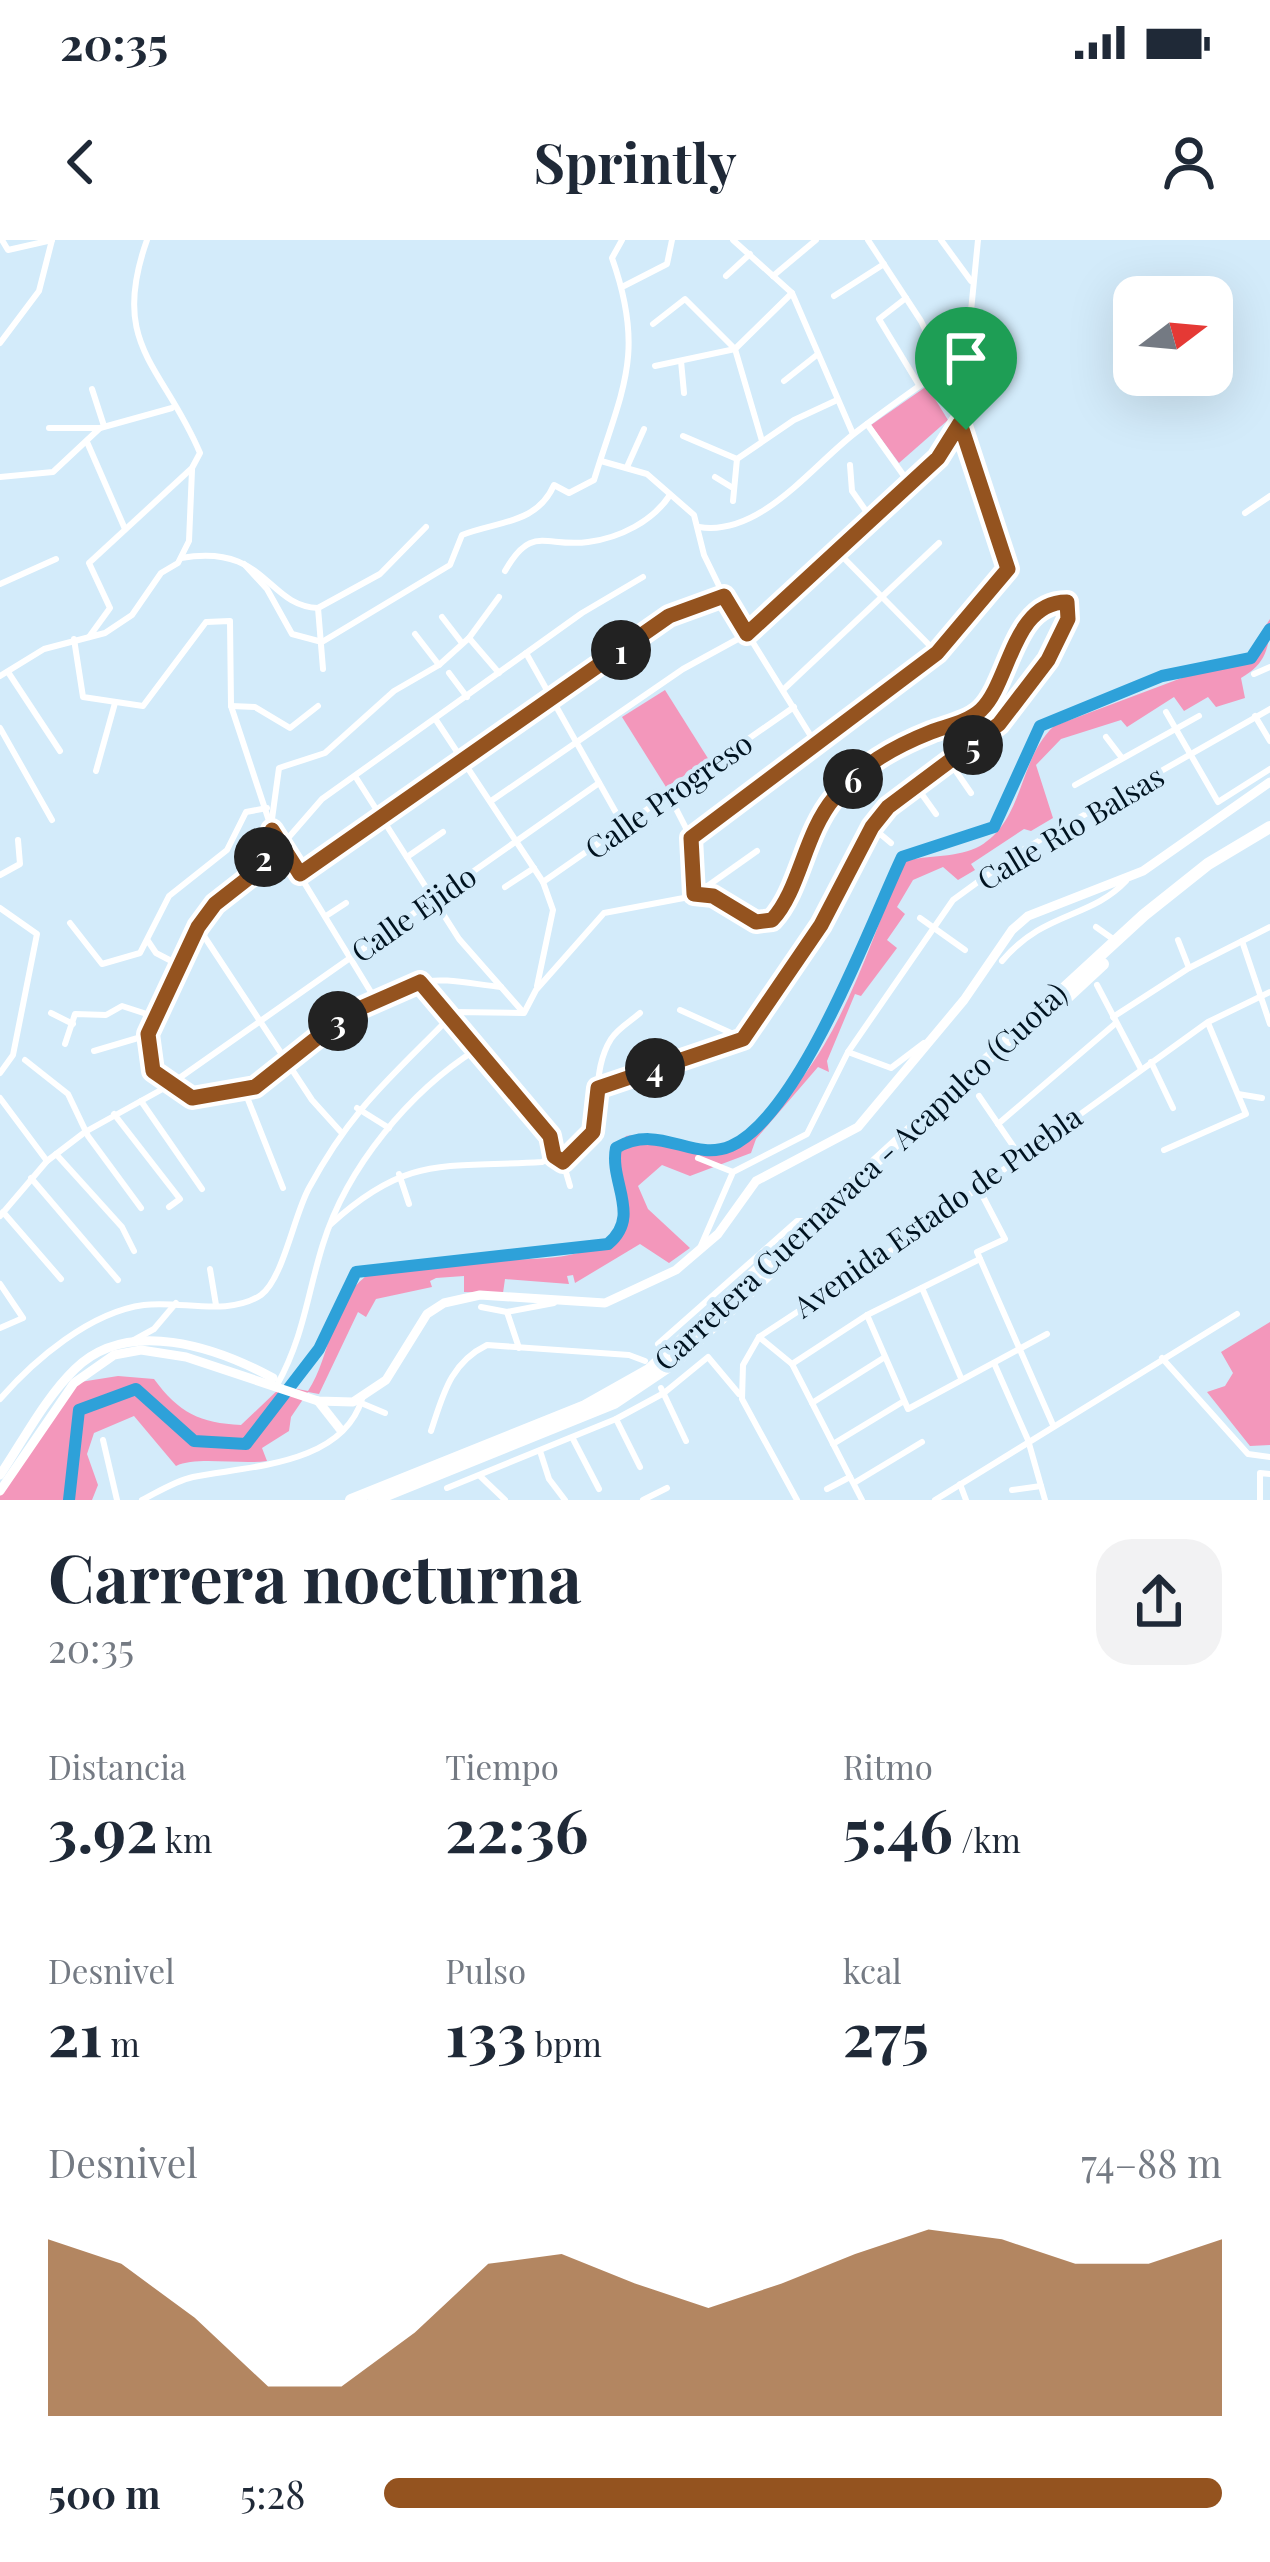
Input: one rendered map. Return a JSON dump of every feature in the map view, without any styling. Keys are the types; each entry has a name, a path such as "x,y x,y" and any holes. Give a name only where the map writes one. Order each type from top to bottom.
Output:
{"highway":[{"name":"Carretera Cuernavaca - Acapulco (Cuota)","path":"351,1500 631,1383 814,1222 1116,940 1196,873 1270,831"},
{"name":"Carretera Cuernavaca - Acapulco (Cuota)","path":"374,1500 588,1415 655,1377 1149,921 1270,831"}],"main road":[{"path":"0,1475 68,1376 97,1352 131,1341 202,1350 318,1401 362,1401 386,1380 427,1314 444,1303 480,1295 604,1303 697,1257 756,1180 858,1127 937,1034 1012,930 1028,916 1128,878 1262,784"},
{"path":"0,1491 74,1383 114,1355 141,1350 173,1354 281,1385"},
{"path":"318,1401 340,1430"}],"street":[{"path":"0,343 39,291 52,240 8,250 2,240"},
{"path":"88,637 110,608 88,563 192,468 200,453 172,408 131,310 132,281 147,240"},
{"path":"244,564 267,589 292,634 322,642 450,565 462,535 545,507 554,485 569,493 585,488 626,386 632,345 612,258 622,240"},
{"path":"622,287 667,264 672,240"},
{"path":"733,240 792,293 853,434"},
{"path":"773,276 816,240"},
{"path":"868,240 944,369"},
{"path":"941,240 971,280"},
{"path":"691,838 937,653 1008,569 960,423 962,356 978,240"},
{"path":"727,276 750,254"},
{"path":"834,296 884,264"},
{"path":"655,366 735,349 792,293"},
{"path":"906,298 878,319 919,385"},
{"path":"653,324 685,299 735,349 762,441"},
{"path":"784,381 818,353"},
{"path":"699,527 713,530 775,502 853,434 962,356"},
{"path":"681,360 684,393"},
{"path":"92,389 102,427"},
{"path":"733,501 737,459 835,401"},
{"path":"49,428 102,427 172,408"},
{"path":"491,800 747,634 938,458 960,423"},
{"path":"867,424 909,483"},
{"path":"0,477 53,472 102,427"},
{"path":"627,466 644,429"},
{"path":"683,436 737,459"},
{"path":"87,442 125,529"},
{"path":"600,460 647,474 694,515 724,596 817,746"},
{"path":"850,465 852,490 871,518"},
{"path":"181,559 190,536 192,468"},
{"path":"715,477 733,488"},
{"path":"505,572 527,543 547,538 591,542 655,517 670,495"},
{"path":"1246,512 1270,496"},
{"path":"60,751 4,674 44,649 88,637 132,615 161,573 181,559 214,554 261,570 291,602 318,608 380,574 426,527"},
{"path":"784,689 940,543"},
{"path":"836,550 937,653"},
{"path":"0,584 56,559"},
{"path":"282,845 322,799 526,653 644,577"},
{"path":"300,874 669,616 724,596"},
{"path":"499,597 466,641 439,665 394,691 326,753 278,768 271,826 256,872 215,904 198,927 153,1016 149,1062 168,1086 192,1098 244,1092 347,1014 420,982 501,987"},
{"path":"524,1013 536,990 604,913 695,894 713,896 756,922 772,920 811,827 836,794 890,748 985,707 1000,683 1008,648 1050,606 1067,602 1068,619 1030,685 988,735 916,786 872,827 821,925 743,1039 598,1088"},
{"path":"318,608 323,670"},
{"path":"442,617 500,673"},
{"path":"74,639 83,697 148,704 206,622 230,621 231,706 271,826 377,1002"},
{"path":"415,634 439,665"},
{"path":"526,653 623,825"},
{"path":"1254,674 1270,667"},
{"path":"449,673 467,697"},
{"path":"96,771 115,704"},
{"path":"231,706 255,707 290,728 318,706"},
{"name":"Calle Progreso","path":"542,882 794,707"},
{"name":"Calle Río Balsas","path":"733,1172 807,1134 848,1052 953,900 983,874 1270,709"},
{"path":"1166,712 1219,802 1262,784 1270,770"},
{"path":"1075,785 1199,716"},
{"path":"1255,716 1270,741"},
{"path":"436,720 534,868 553,910 536,990"},
{"path":"0,728 52,820"},
{"path":"1106,737 1122,758"},
{"path":"950,761 971,793"},
{"path":"355,776 432,899 524,1013"},
{"name":"Calle Ejido","path":"2,1214 47,1161 86,1132 168,1086 599,783"},
{"path":"916,786 936,814"},
{"path":"668,794 691,838 695,894"},
{"path":"70,923 102,964 133,958 179,883 227,850 246,812 267,808"},
{"path":"872,827 891,843"},
{"path":"406,858 443,832"},
{"path":"0,875 20,864 18,840"},
{"path":"695,894 757,851"},
{"path":"505,887 534,868"},
{"path":"1002,961 1029,933 1104,899 1128,878"},
{"path":"326,916 346,902"},
{"path":"0,908 37,934 14,1055 0,1073"},
{"path":"920,918 965,950"},
{"path":"998,1124 1115,1020 1189,968 1270,926"},
{"path":"198,927 340,1131"},
{"path":"1096,927 1116,940"},
{"path":"148,940 157,953 181,966"},
{"path":"1178,940 1189,968"},
{"path":"1242,941 1270,1024"},
{"path":"420,982 550,1136 554,1156 563,1162 570,1186"},
{"path":"1096,985 1141,1069"},
{"name":"Avenida Estado de Puebla","path":"759,1337 1208,1022 1270,992"},
{"path":"64,1044 75,1014 106,1015 122,1006 153,1016"},
{"path":"0,1399 32,1365 100,1319 144,1304 216,1305 251,1300 276,1279 303,1198 357,1108 462,1008 524,1013"},
{"path":"680,1010 743,1039"},
{"path":"563,1162 593,1132 598,1088 613,1035 640,1012"},
{"path":"51,1013 74,1024"},
{"path":"1164,1150 1246,1114 1208,1022"},
{"path":"94,1051 148,1034"},
{"path":"848,1052 891,1068 937,1034"},
{"path":"281,1385 302,1334 331,1224 389,1129 435,1076 477,1049"},
{"path":"25,1060 63,1089 86,1132 141,1208"},
{"path":"1150,1062 1173,1108"},
{"path":"244,1092 283,1189"},
{"path":"1238,1094 1262,1098"},
{"path":"979,1096 1020,1156"},
{"path":"0,1098 47,1161"},
{"path":"141,1101 202,1189"},
{"path":"357,1108 389,1129"},
{"path":"114,1114 180,1199 169,1207"},
{"path":"56,1154 122,1227 134,1251"},
{"path":"331,1224 372,1188 399,1174 542,1162 554,1156"},
{"path":"697,1257 733,1172 698,1158"},
{"path":"399,1174 409,1204"},
{"path":"31,1178 118,1280"},
{"path":"978,1186 1005,1239 977,1252 1053,1424"},
{"path":"2,1214 48,1257 61,1280"},
{"path":"658,1344 797,1221 814,1222"},
{"path":"792,1364 867,1315 980,1259"},
{"path":"209,1268 216,1305"},
{"path":"0,1284 23,1318 0,1328"},
{"path":"922,1288 961,1379"},
{"path":"131,1341 154,1329 176,1303"},
{"path":"481,1307 507,1312 554,1303"},
{"path":"507,1312 519,1348"},
{"path":"935,1500 1237,1314"},
{"path":"867,1315 908,1409 1047,1334"},
{"path":"742,1399 743,1365 759,1337 792,1364 862,1500"},
{"path":"431,1432 451,1376 468,1354 487,1345 629,1355 645,1361"},
{"path":"447,1488 616,1419 708,1357 718,1362 742,1399 797,1500"},
{"path":"812,1403 885,1357"},
{"path":"1162,1358 1248,1454 1270,1457"},
{"path":"994,1363 1028,1440 1045,1500"},
{"path":"662,1391 686,1442"},
{"path":"142,1500 184,1479 279,1465 340,1430 362,1401 385,1413"},
{"path":"833,1444 904,1401"},
{"path":"616,1419 640,1467"},
{"path":"573,1439 599,1489"},
{"path":"104,1440 117,1500"},
{"path":"827,1490 922,1442"},
{"path":"540,1451 549,1479 565,1500"},
{"path":"1260,1500 1265,1473"},
{"path":"480,1476 505,1500"},
{"path":"960,1484 965,1500"},
{"path":"1012,1490 1041,1486"},
{"path":"643,1500 667,1488"}],"shaded area":[{"path":"927,386 948,420 899,463 871,425"},
{"path":"1270,619 1265,654 1241,678 1245,698 1216,707 1208,697 1184,711 1174,697 1127,727 1121,720 1061,739 1036,765 1053,818 1031,831 1024,829 971,864 975,870 958,880 943,867 913,880 897,907 905,914 887,940 897,948 861,996 855,994 827,1061 829,1072 818,1067 756,1139 751,1153 690,1176 662,1165 638,1186 648,1209 690,1248 669,1263 640,1244 575,1283 573,1275 567,1276 569,1284 505,1279 503,1293 464,1292 464,1276 436,1278 430,1281 432,1287 376,1299 366,1317 358,1312 319,1394 308,1392 291,1417 289,1431 262,1448 267,1461 176,1466 134,1416 94,1433 87,1454 98,1485 92,1500 0,1500 0,1492 74,1383 118,1376 154,1379 192,1414 241,1425 282,1386 308,1391 345,1301 366,1276 391,1265 423,1260 538,1259 603,1244 624,1224 616,1156 626,1136 694,1151 722,1149 783,1100 807,1071 846,1004 904,861 963,853 995,834 1014,805 1042,740 1054,726 1248,653"},
{"path":"665,690 709,760 666,787 622,717"},
{"path":"1270,1322 1270,1445 1250,1446 1207,1392 1225,1386 1233,1373 1221,1352"}],"waterway":[{"path":"69,1500 79,1410 136,1389 194,1441 246,1444 319,1349 356,1272 608,1244 623,1222 616,1148 647,1139 717,1150 757,1128 807,1059 902,857 994,827 1040,726 1162,676 1251,658 1270,629"}],"route":[{"path":"960,423 966,430 1008,569 937,653 777,778 691,838 694,894 713,896 756,922 772,920 811,827 836,794 890,748 974,716 985,707 1000,683 1008,648 1050,606 1067,602 1068,619 1048,660 999,724 888,807 872,827 821,925 743,1039 598,1088 593,1132 563,1162 554,1156 550,1136 420,982 347,1014 265,1081 244,1092 192,1098 168,1086 153,1071 147,1053 153,1016 198,927 215,904 256,872 272,830 300,874 669,616 724,596 747,634 938,458 960,423"}]}
